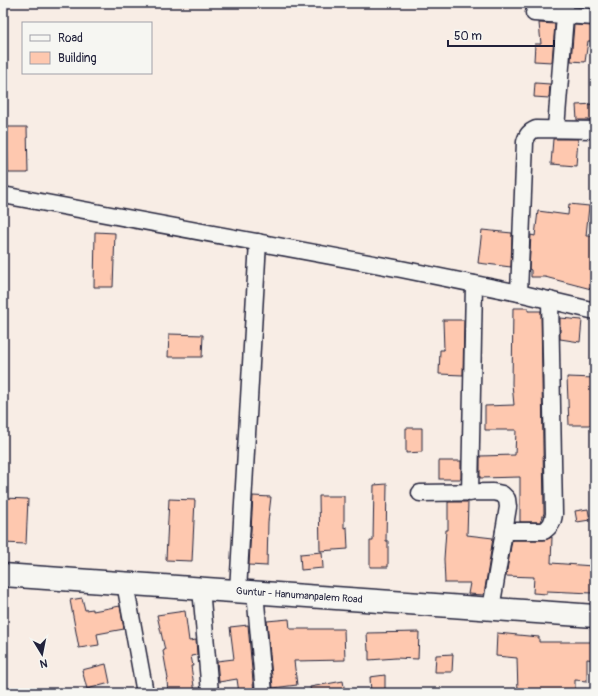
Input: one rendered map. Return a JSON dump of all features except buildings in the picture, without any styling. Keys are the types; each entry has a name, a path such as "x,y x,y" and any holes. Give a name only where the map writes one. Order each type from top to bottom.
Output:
{"main road":[{"name":"Guntur - Hanumanpalem Road","path":"3,575 595,616"}],"street":[{"path":"556,128 565,10"},
{"path":"534,13 565,10 595,17"},
{"path":"519,293 526,136 536,129 556,128 595,130"},
{"path":"3,195 474,284 595,311"},
{"path":"258,242 247,592 264,693"},
{"path":"470,493 474,284"},
{"path":"504,531 544,531 550,527 553,521 550,300"},
{"path":"420,493 493,492 502,494 507,499 508,507 492,609"},
{"path":"125,583 145,693"},
{"path":"201,588 210,693"}]}
